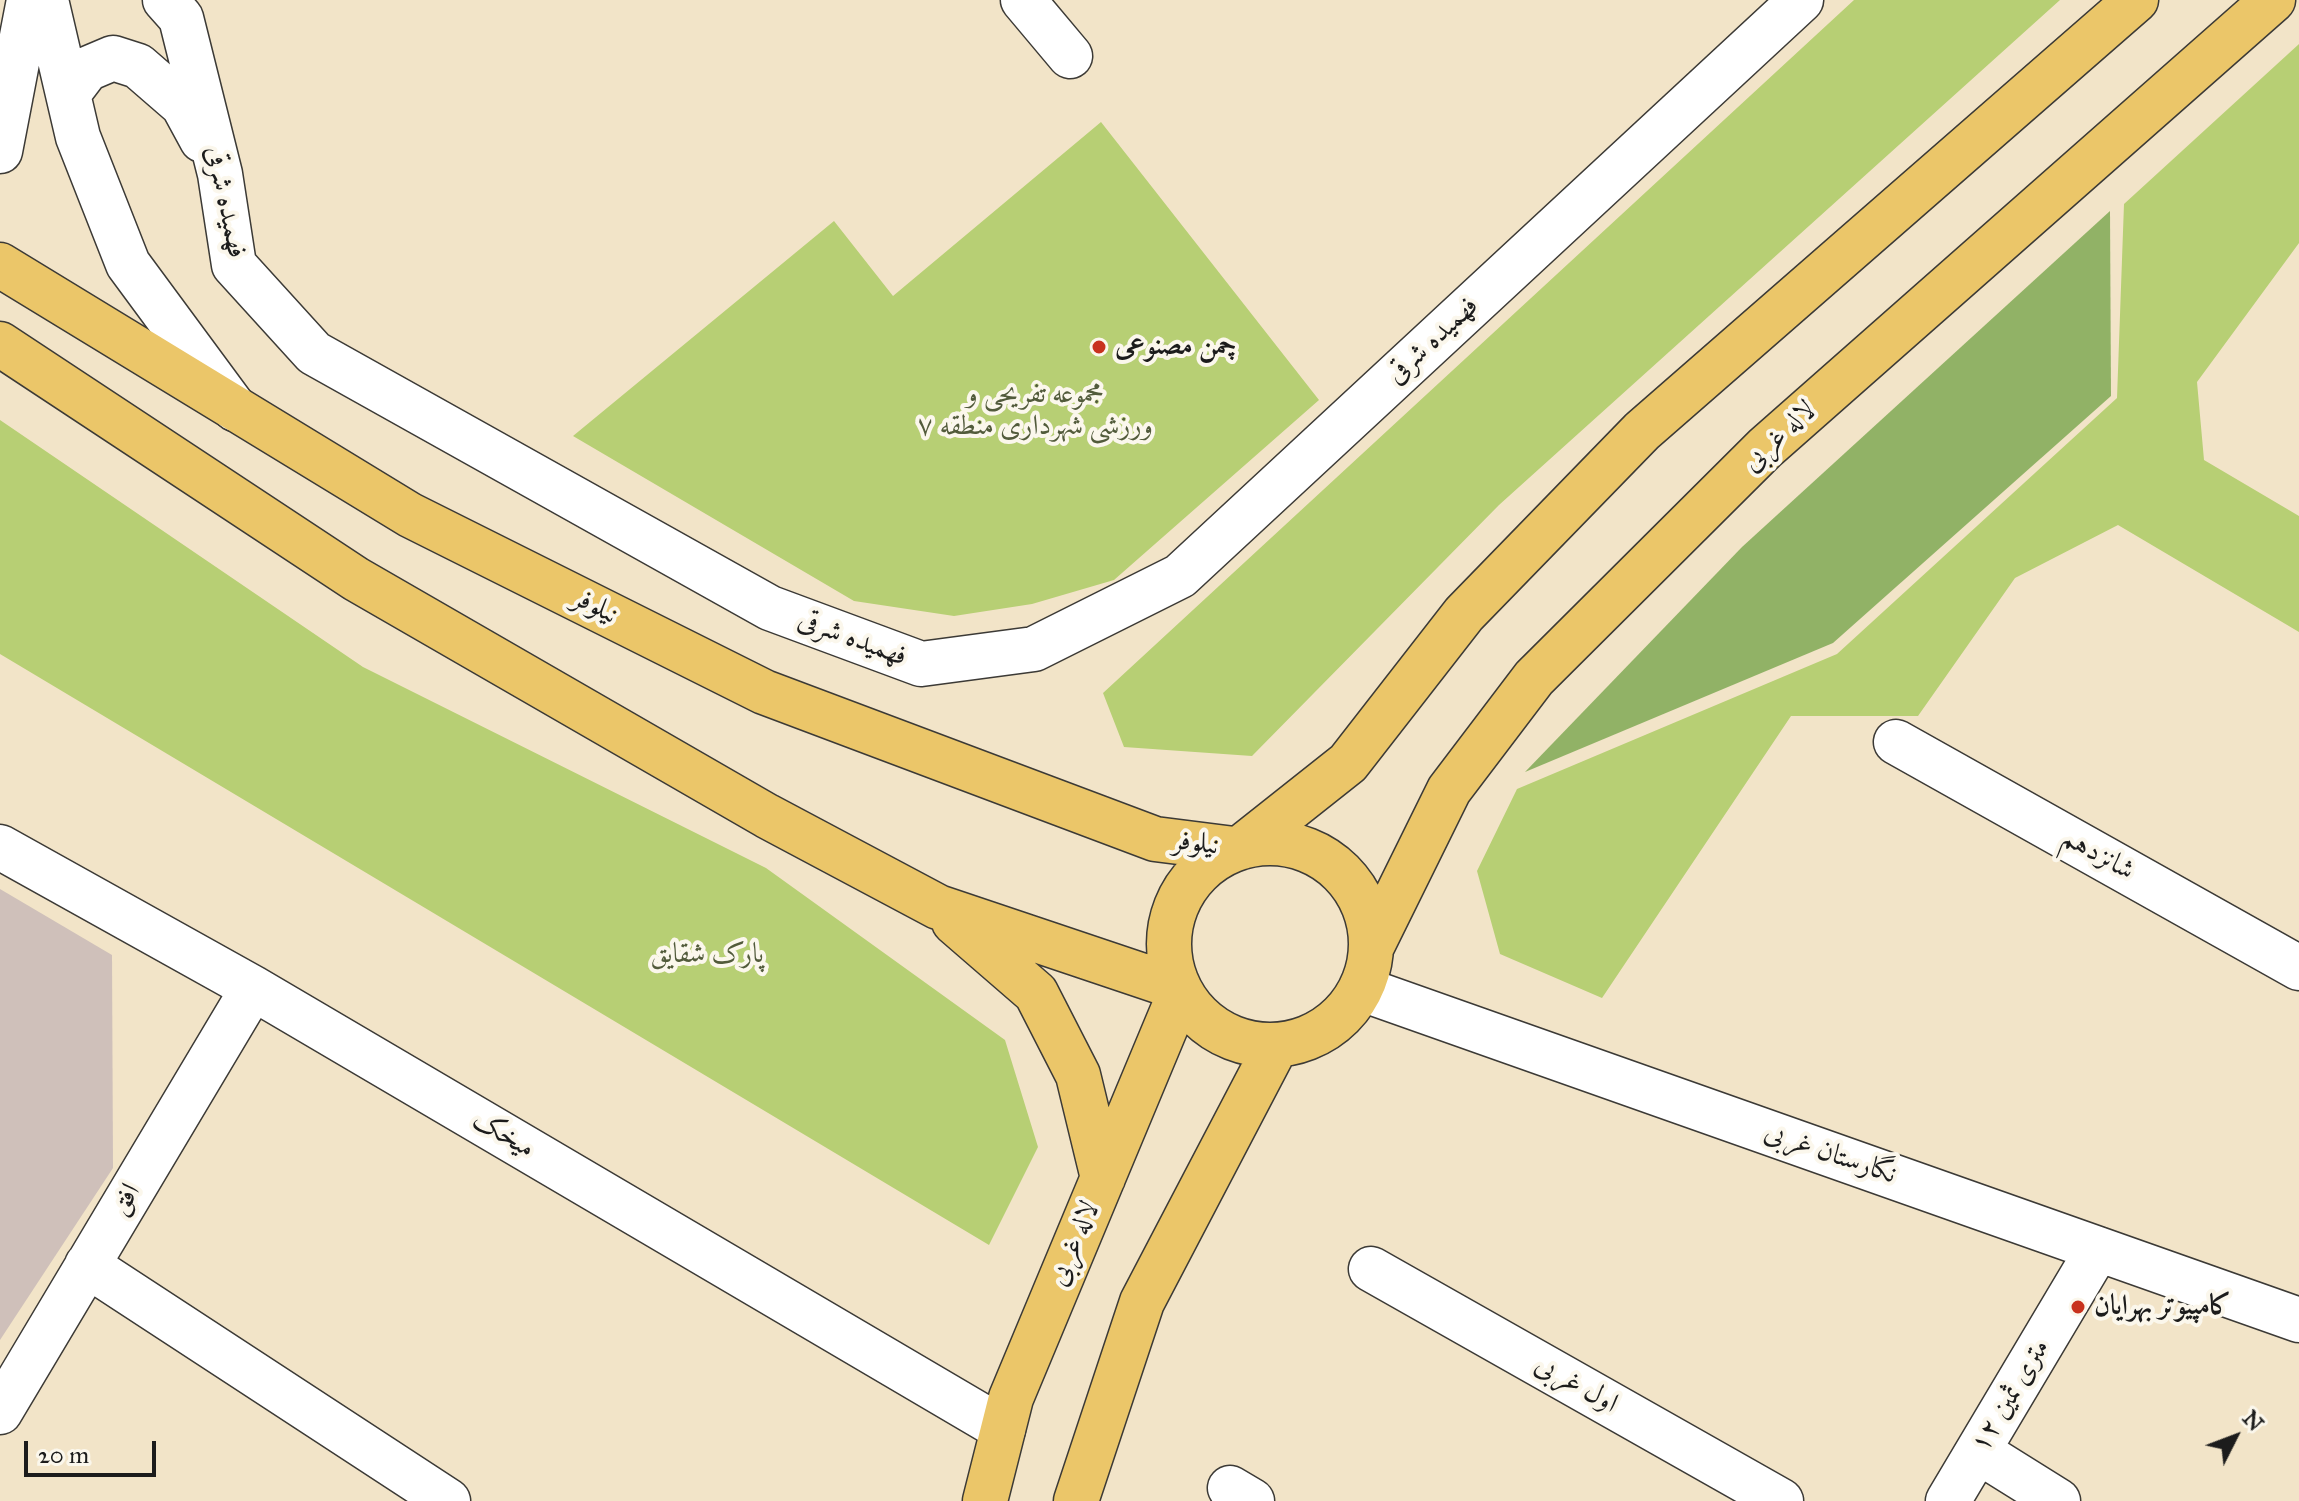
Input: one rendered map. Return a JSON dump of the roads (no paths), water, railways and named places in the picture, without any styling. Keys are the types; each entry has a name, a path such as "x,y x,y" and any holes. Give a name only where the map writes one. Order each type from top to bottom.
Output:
{"main road":[{"path":"1238,848 1268,842 1300,847 1329,861 1352,884 1367,914 1372,946 1362,989 1347,1011 1326,1029 1303,1041 1276,1046 1248,1043 1221,1033 1198,1015 1180,990 1169,959 1170,924 1183,891 1206,865 1238,848 1348,763 1464,614 1642,431 2136,0"},
{"name":"لاله غربی","path":"1372,946 1449,790 1534,678 1765,448 2273,0"},
{"name":"نیلوفر","path":"0,265 410,515 764,692 1155,839 1238,848"},
{"path":"0,344 356,579 767,816 938,907 1180,990"},
{"path":"938,907 1036,993 1078,1075 1103,1178"},
{"name":"لاله غربی","path":"985,1501 1011,1398 1180,990"},
{"path":"1076,1501 1142,1302 1276,1046"}],"street":[{"path":"0,24 14,0"},
{"path":"0,151 29,0"},
{"path":"46,0 78,137 128,264 235,409"},
{"name":"فهمیده شرقی","path":"165,0 181,18 220,174 234,265 314,353 770,608 921,664 1034,649 1180,576 1801,0"},
{"path":"1023,0 1070,56"},
{"path":"68,94 87,69 113,58 138,66 183,105 220,174"},
{"name":"شانزدهم","path":"1896,742 2299,968"},
{"name":"میخک","path":"0,847 253,988 1003,1429"},
{"name":"افق","path":"0,1412 253,988"},
{"name":"نگارستان غربی","path":"1362,989 2299,1320"},
{"name":"۱۲ متری ثمین","path":"1948,1501 2098,1249"},
{"path":"87,1265 448,1501"},
{"name":"اول غربی","path":"1371,1269 1781,1501"},
{"path":"1978,1451 2058,1501"}],"place":[{"name":"چمن مصنوعی","path":"1099,347"},
{"name":"کامپیوتر بهرایان","path":"2078,1307"}],"park label":[{"name":"مجموعه تفریحی و ورزشی شهرداری منطقه ۷","path":"1035,411"},
{"name":"پارک شقایق","path":"707,955"}]}
